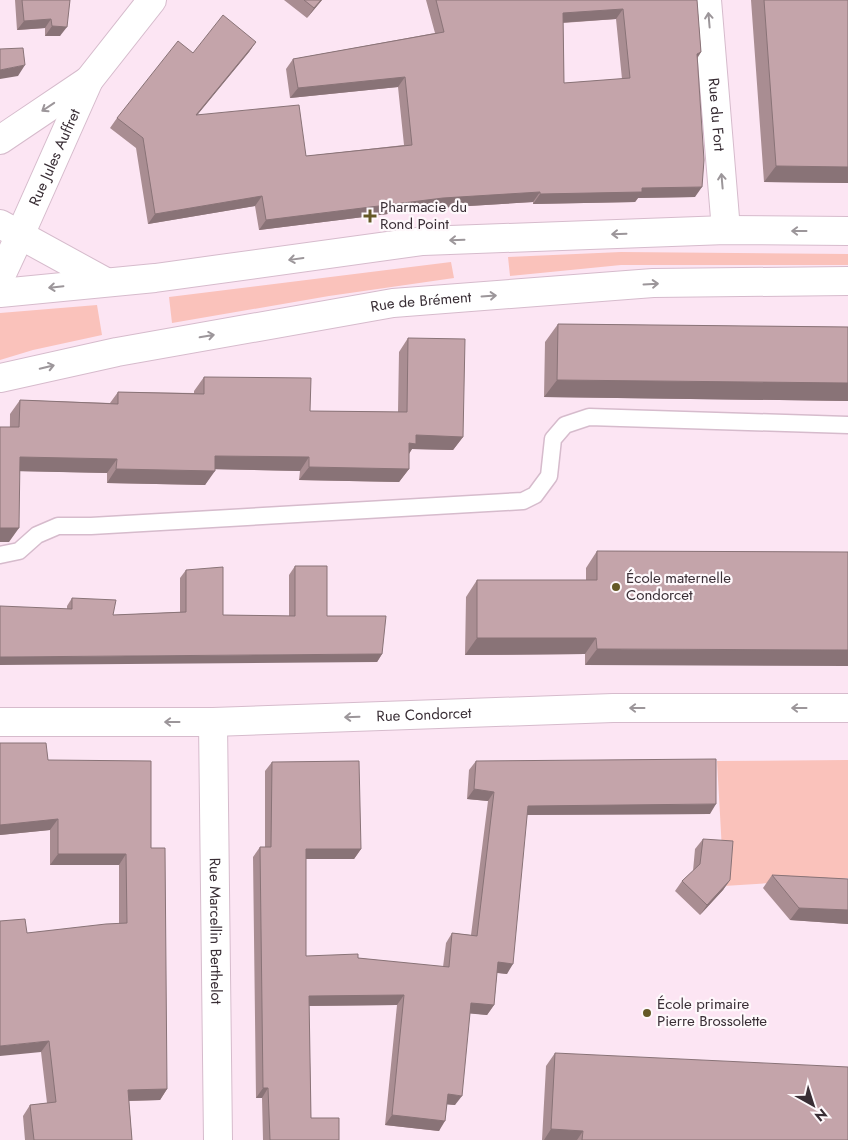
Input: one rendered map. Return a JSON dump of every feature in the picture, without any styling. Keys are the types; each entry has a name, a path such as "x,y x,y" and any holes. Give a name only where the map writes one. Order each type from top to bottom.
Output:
{"street":[{"name":"Rue Jules Auffret","path":"0,278 10,230 89,80 152,0"},
{"name":"Rue du Fort","path":"708,0 726,230"},
{"name":"Rue Jules Auffret","path":"0,140 89,80"},
{"path":"10,230 104,281"},
{"path":"0,293 184,274 423,241 726,230 848,231"},
{"name":"Rue de Brément","path":"0,378 117,352 393,303 653,284 848,281"},
{"name":"Rue Condorcet","path":"0,722 213,722 613,708 848,708"},
{"name":"Rue Marcellin Berthelot","path":"213,722 218,1140"}],"lane":[{"path":"0,555 19,551 37,535 58,526 91,526 523,501 535,494 549,476 553,439 565,425 589,417 848,425"}],"shaded area":[{"path":"621,252 848,254 848,265 621,265 510,276 508,257"},
{"path":"451,262 454,278 329,296 172,323 169,297"},
{"path":"97,305 102,335 33,350 0,360 0,313"},
{"path":"848,760 848,878 724,886 717,761"}],"building":[{"path":"22,0 70,0 67,27 52,26 51,19 24,21"},
{"path":"304,0 321,0 314,8"},
{"path":"436,0 697,0 701,52 697,54 704,160 702,187 642,188 642,192 540,194 540,192 443,198 266,220 262,196 155,214 143,138 117,118 178,41 193,53 223,15 256,42 196,115 299,105 306,156 412,145 405,77 298,88 293,59 444,32","holes":["623,9 630,78 564,83 563,13"]},
{"path":"764,0 848,0 848,167 776,166"},
{"path":"23,48 25,65 0,70 0,49"},
{"path":"558,324 848,327 848,383 557,380"},
{"path":"408,338 465,339 463,437 416,435 416,444 409,443 409,469 309,467 309,457 215,456 215,471 116,469 117,459 20,457 19,528 0,528 0,427 19,427 20,400 118,404 118,392 204,394 204,377 311,378 310,411 407,412"},
{"path":"597,551 848,552 848,650 597,649 596,638 477,638 477,580 597,580"},
{"path":"295,566 327,566 327,616 386,616 382,654 0,657 0,606 72,609 72,598 116,600 113,615 186,612 186,570 223,567 223,615 295,616"},
{"path":"0,743 46,743 48,760 151,761 151,848 165,848 167,1089 128,1090 132,1140 34,1140 30,1105 56,1102 49,1041 0,1046 0,921 25,919 27,933 127,923 126,854 58,854 58,819 0,825"},
{"path":"716,759 716,804 528,806 513,964 498,962 494,1005 471,1003 462,1096 448,1094 445,1121 392,1115 404,995 309,996 311,1118 339,1118 339,1140 270,1140 268,1088 263,1088 260,847 271,847 272,762 359,761 361,849 306,849 306,956 358,954 358,958 449,967 452,933 477,936 494,792 474,789 476,761"},
{"path":"703,839 733,841 730,880 707,905 682,881 700,864"},
{"path":"772,875 848,879 848,910 799,908"},
{"path":"555,1053 848,1067 848,1140 582,1140 583,1131 551,1129"}],"place":[{"name":"Pharmacie du Rond Point","path":"370,216"},
{"name":"École maternelle Condorcet","path":"616,587"},
{"name":"École primaire Pierre Brossolette","path":"647,1013"}]}
